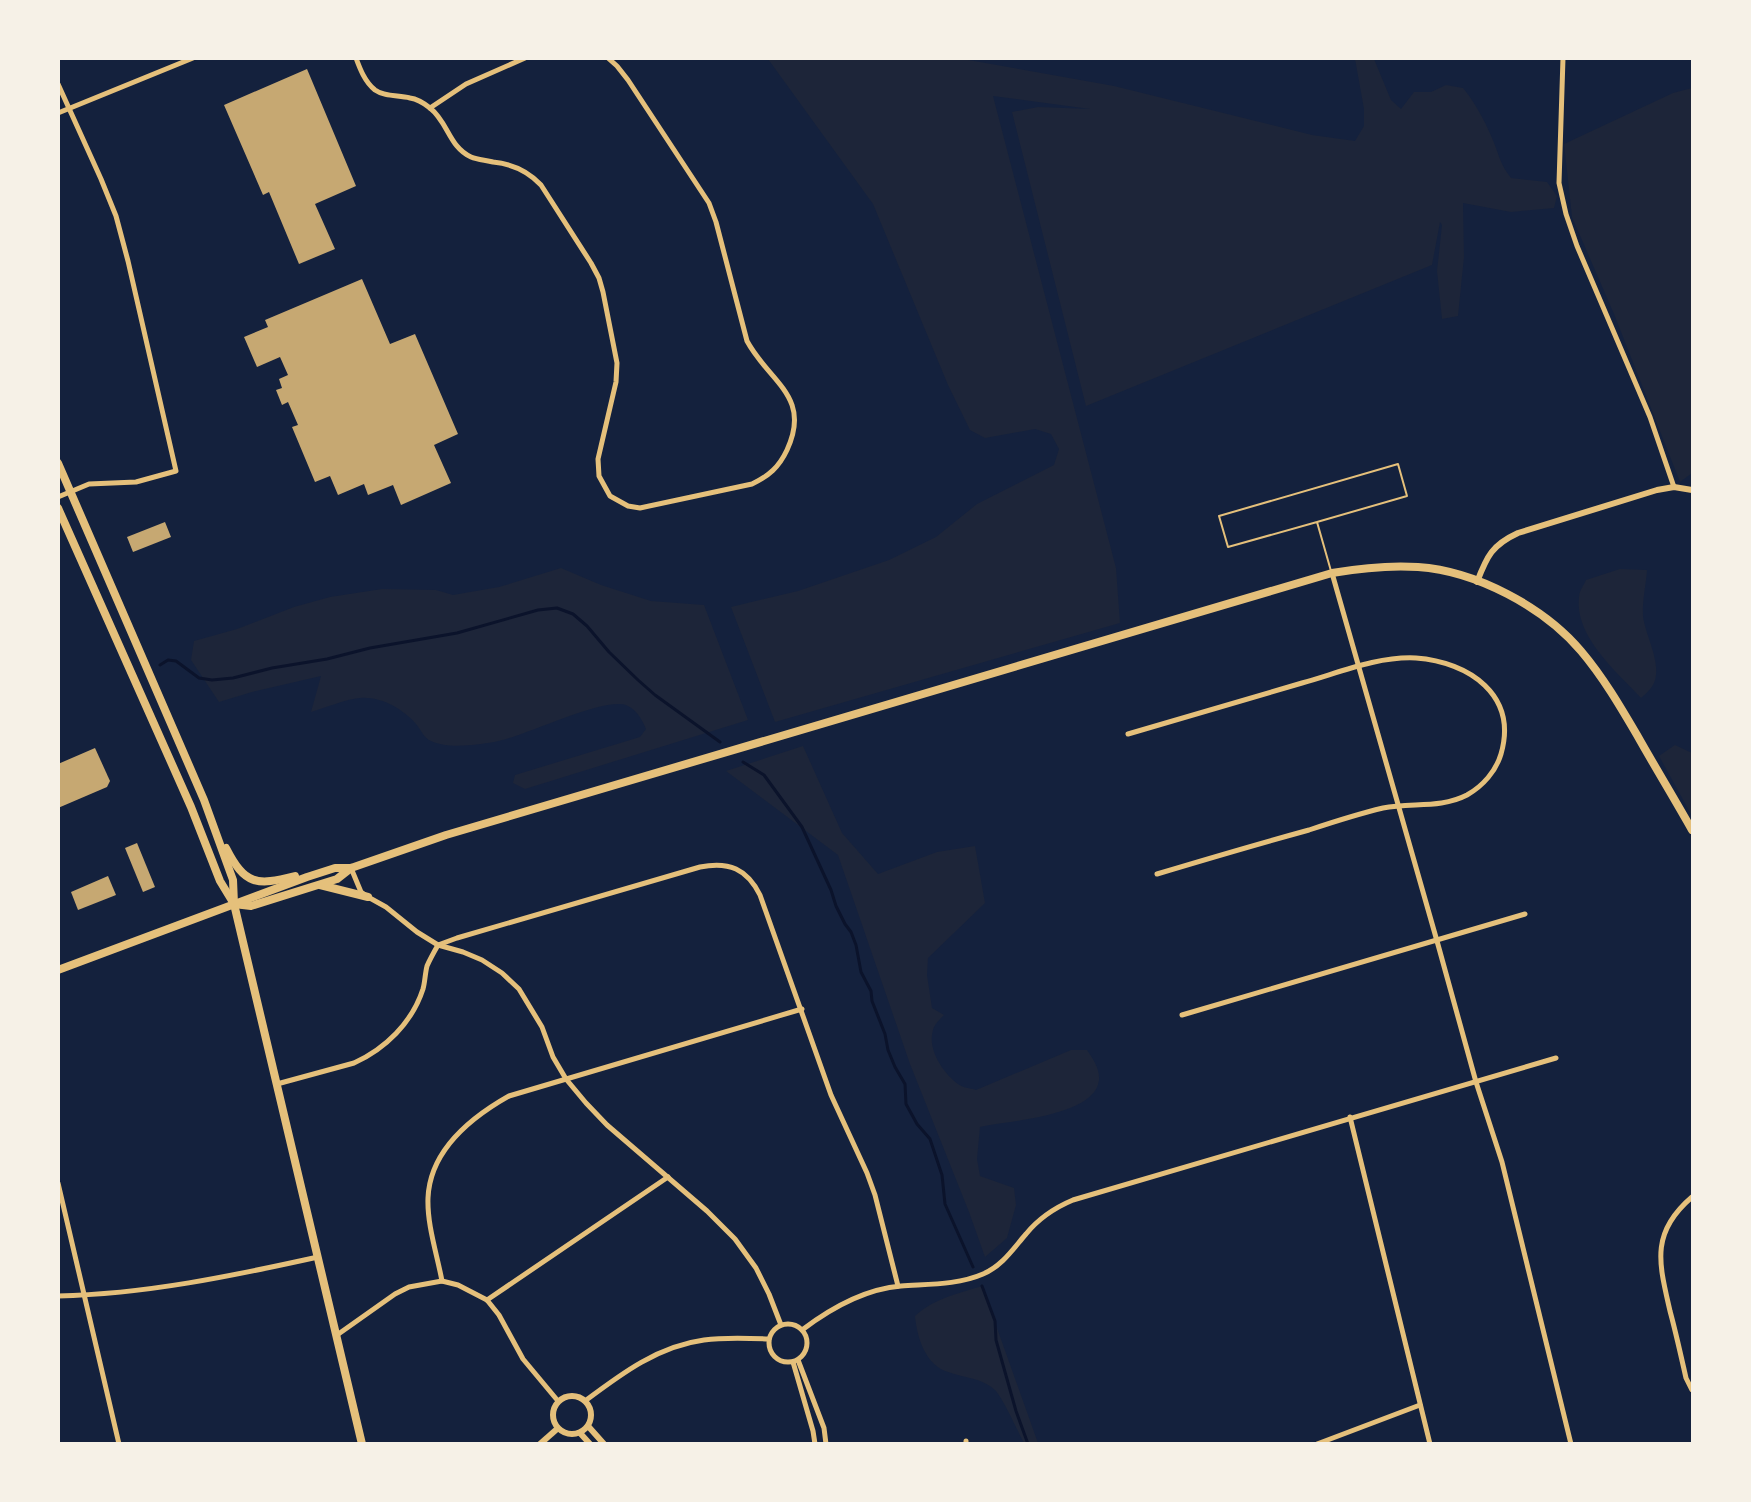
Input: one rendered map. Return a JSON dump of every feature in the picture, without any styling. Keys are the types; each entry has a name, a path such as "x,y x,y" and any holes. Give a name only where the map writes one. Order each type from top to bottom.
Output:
{"main road":[{"path":"58,463 204,800 238,870 255,881 272,882 299,874 307,877"},
{"path":"58,508 191,807 220,881 234,904"},
{"path":"58,970 335,868 351,868 446,836 1332,573 1379,566 1420,567 1454,573 1504,592 1533,609 1558,628 1580,650 1611,691 1692,830"},
{"path":"204,800 233,880 234,904 362,1443"},
{"path":"234,904 251,906 320,885 337,879 351,868"},
{"path":"320,885 368,897"}],"street":[{"path":"58,112 193,58"},
{"path":"356,58 363,74 374,89 383,94 412,98 438,115 455,146 461,151 478,159 506,163 521,169 532,175 541,185 599,279 617,363 616,382 598,459 598,476 610,496 628,506 652,507 752,484 766,477 781,461 790,443 796,416 794,407 783,388 754,354 747,341 709,203 628,80 608,58"},
{"path":"430,108 466,84 525,58"},
{"path":"1563,58 1559,183 1566,214 1650,417 1674,487"},
{"path":"58,84 102,179 119,228 176,471 136,482 89,484 58,497"},
{"path":"1477,582 1485,560 1493,549 1504,539 1518,533 1657,490 1674,487 1692,490"},
{"path":"1332,573 1476,1082 1502,1162 1571,1443"},
{"path":"1128,734 1358,667 1397,659 1434,660 1454,666 1484,684 1495,697 1502,711 1504,742 1499,758 1491,773 1469,794 1438,804 1384,808 1157,874"},
{"path":"277,1084 354,1063 382,1047 407,1021 423,988 428,964 438,945 700,867 712,864 736,868 746,875 760,895 831,1095 875,1195 898,1286"},
{"path":"351,868 361,892 386,907 417,932 438,945 482,960 502,973 519,989 542,1026 554,1057 566,1078 607,1125 735,1239 756,1268 781,1325"},
{"path":"1182,1015 1525,914"},
{"path":"442,1281 430,1220 428,1199 430,1183 435,1165 444,1149 473,1119 508,1096 802,1009"},
{"path":"802,1330 816,1319 862,1295 898,1286 963,1280 983,1275 1011,1254 1026,1233 1041,1218 1056,1207 1073,1200 1556,1058"},
{"path":"1350,1117 1430,1443"},
{"path":"487,1300 668,1177"},
{"path":"58,1183 119,1443"},
{"path":"1692,1197 1672,1219 1660,1251 1661,1272 1686,1378 1692,1390"},
{"path":"58,1296 84,1296 191,1283 318,1257"},
{"path":"337,1335 409,1287 442,1281 458,1285 487,1300 499,1315 523,1359 558,1401"},
{"path":"788,1324 796,1325 802,1330 807,1346 804,1354 795,1361 780,1361 774,1358 768,1346 771,1333 781,1325 788,1324"},
{"path":"585,1401 634,1365 679,1346 702,1340 769,1339"},
{"path":"795,1361 815,1443"},
{"path":"795,1361 824,1428 826,1443"},
{"path":"571,1396 585,1401 590,1408 591,1417 588,1426 580,1433 572,1435 557,1429 552,1415 558,1401 571,1396"},
{"path":"1317,1443 1420,1405"},
{"path":"588,1426 604,1443"},
{"path":"540,1443 557,1429"},
{"path":"580,1433 590,1443"}],"lane":[{"path":"1398,464 1407,496 1317,522 1228,547 1219,516 1398,464"},
{"path":"1317,522 1332,573"}],"shaded area":[{"path":"768,59 963,59 1114,86 1312,135 1355,141 1364,126 1364,109 1355,59 1374,59 1391,100 1401,109 1414,92 1431,92 1446,85 1463,88 1482,116 1502,164 1511,178 1547,182 1557,196 1554,208 1511,212 1463,203 1464,257 1458,316 1442,319 1437,271 1442,225 1440,222 1432,265 1086,406 1012,112 1038,107 1090,109 993,96 1116,568 1120,623 775,722 731,607 798,591 889,560 936,537 977,504 1054,465 1059,449 1051,434 1035,429 985,438 970,430 948,385 873,204"},
{"path":"1692,88 1692,473 1680,482 1614,314 1572,217 1564,144 1673,93"},
{"path":"561,568 601,585 651,601 704,605 748,720 525,789 513,783 515,775 640,737 646,729 640,718 630,707 615,704 582,712 507,739 462,746 446,745 429,740 405,713 376,699 354,699 311,712 321,676 219,702 191,660 194,641 237,629 294,607 330,597 382,589 436,590 453,595 499,587"},
{"path":"1620,569 1647,570 1643,616 1656,663 1656,672 1651,688 1641,698 1599,652 1583,626 1579,611 1579,595 1586,580"},
{"path":"1675,745 1692,753 1692,816 1659,756"},
{"path":"803,746 842,833 878,874 937,852 975,846 985,903 928,958 927,975 932,1008 944,1015 934,1028 932,1045 934,1053 947,1074 960,1085 976,1090 1071,1050 1087,1050 1097,1068 1099,1080 1094,1092 1083,1102 1048,1115 980,1127 977,1159 980,1176 1014,1188 1016,1205 1007,1238 985,1257 910,1064 838,855 726,771"},
{"path":"982,1286 1038,1443 1024,1443 995,1390 979,1381 940,1368 928,1357 920,1341 915,1316 938,1301"}],"building":[{"path":"307,69 356,186 315,204 335,249 299,264 269,192 263,195 224,105"},
{"path":"362,279 390,344 415,334 458,434 434,445 451,483 401,505 393,485 368,495 364,484 338,495 330,476 315,482 292,427 298,425 288,402 282,405 276,390 282,388 279,379 288,375 280,357 257,367 244,337 268,327 265,320"},
{"path":"165,522 171,537 133,552 127,537"},
{"path":"95,748 110,781 107,787 58,808 58,764"},
{"path":"137,843 155,887 143,892 125,848"},
{"path":"108,876 116,895 78,910 71,892"}],"waterway":[{"path":"160,665 168,660 176,661 199,678 212,680 233,678 370,648 457,633 538,610 557,608 573,614 655,695 720,742"},
{"path":"743,762 764,775 802,827 836,906 851,932 861,972 871,991 872,1001 885,1034 888,1050 905,1084 906,1104 917,1124 930,1139 942,1175 945,1204 973,1267"},
{"path":"982,1286 995,1321 996,1340 1028,1444"}]}
